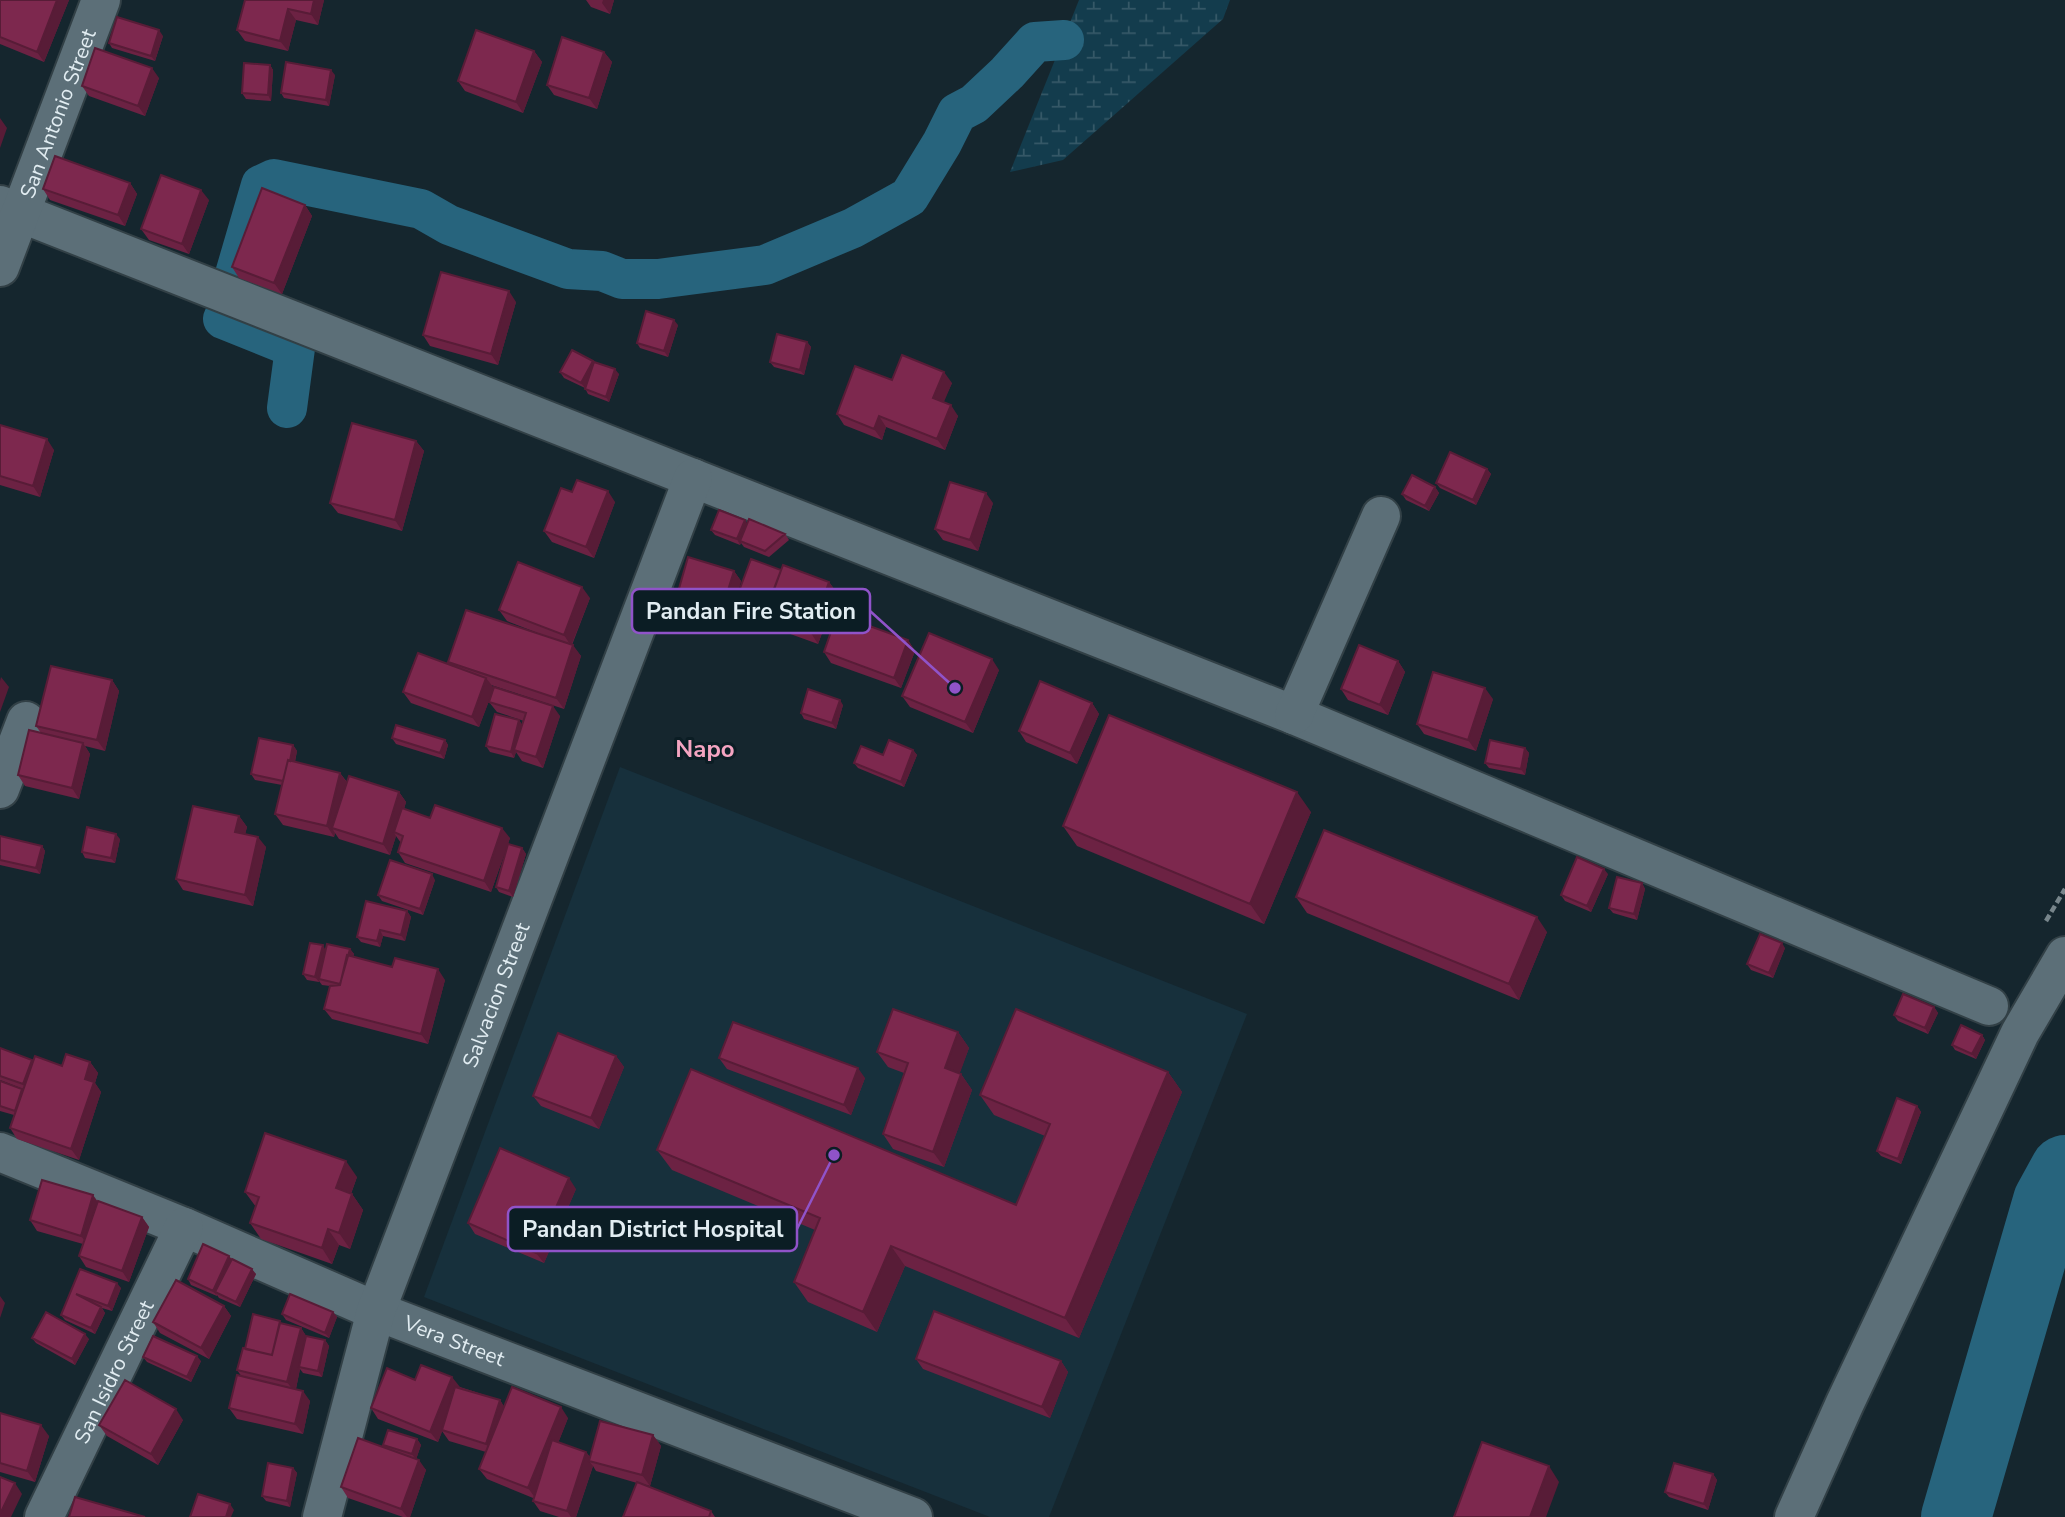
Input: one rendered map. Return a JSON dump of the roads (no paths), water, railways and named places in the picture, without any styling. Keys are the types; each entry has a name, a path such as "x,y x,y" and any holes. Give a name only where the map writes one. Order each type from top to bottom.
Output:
{"street":[{"name":"San Antonio Street","path":"0,267 10,209 101,0"},
{"path":"10,209 1294,715 1989,1006"},
{"name":"Salvacion Street","path":"322,1517 376,1311 693,478"},
{"path":"1294,715 1381,516"},
{"path":"0,789 26,721"},
{"path":"1794,1517 1845,1403 2015,1046 2065,956"},
{"name":"Vera Street","path":"0,1152 184,1227 376,1311 913,1517"},
{"name":"San Isidro Street","path":"44,1517 184,1227"}],"waterway":[{"path":"233,281 261,185 274,179 421,209 449,225 568,269 602,271 622,279 658,279 765,265 853,228 909,197 957,113 974,104 1035,42 1064,40"},
{"path":"225,315 223,319 295,348 287,408"},
{"path":"1956,1517 2048,1201 2065,1170"}],"place":[{"name":"Pandan Fire Station","path":"955,688"},
{"name":"Pandan District Hospital","path":"834,1155"}],"district":[{"name":"Napo","path":"705,749"}]}
